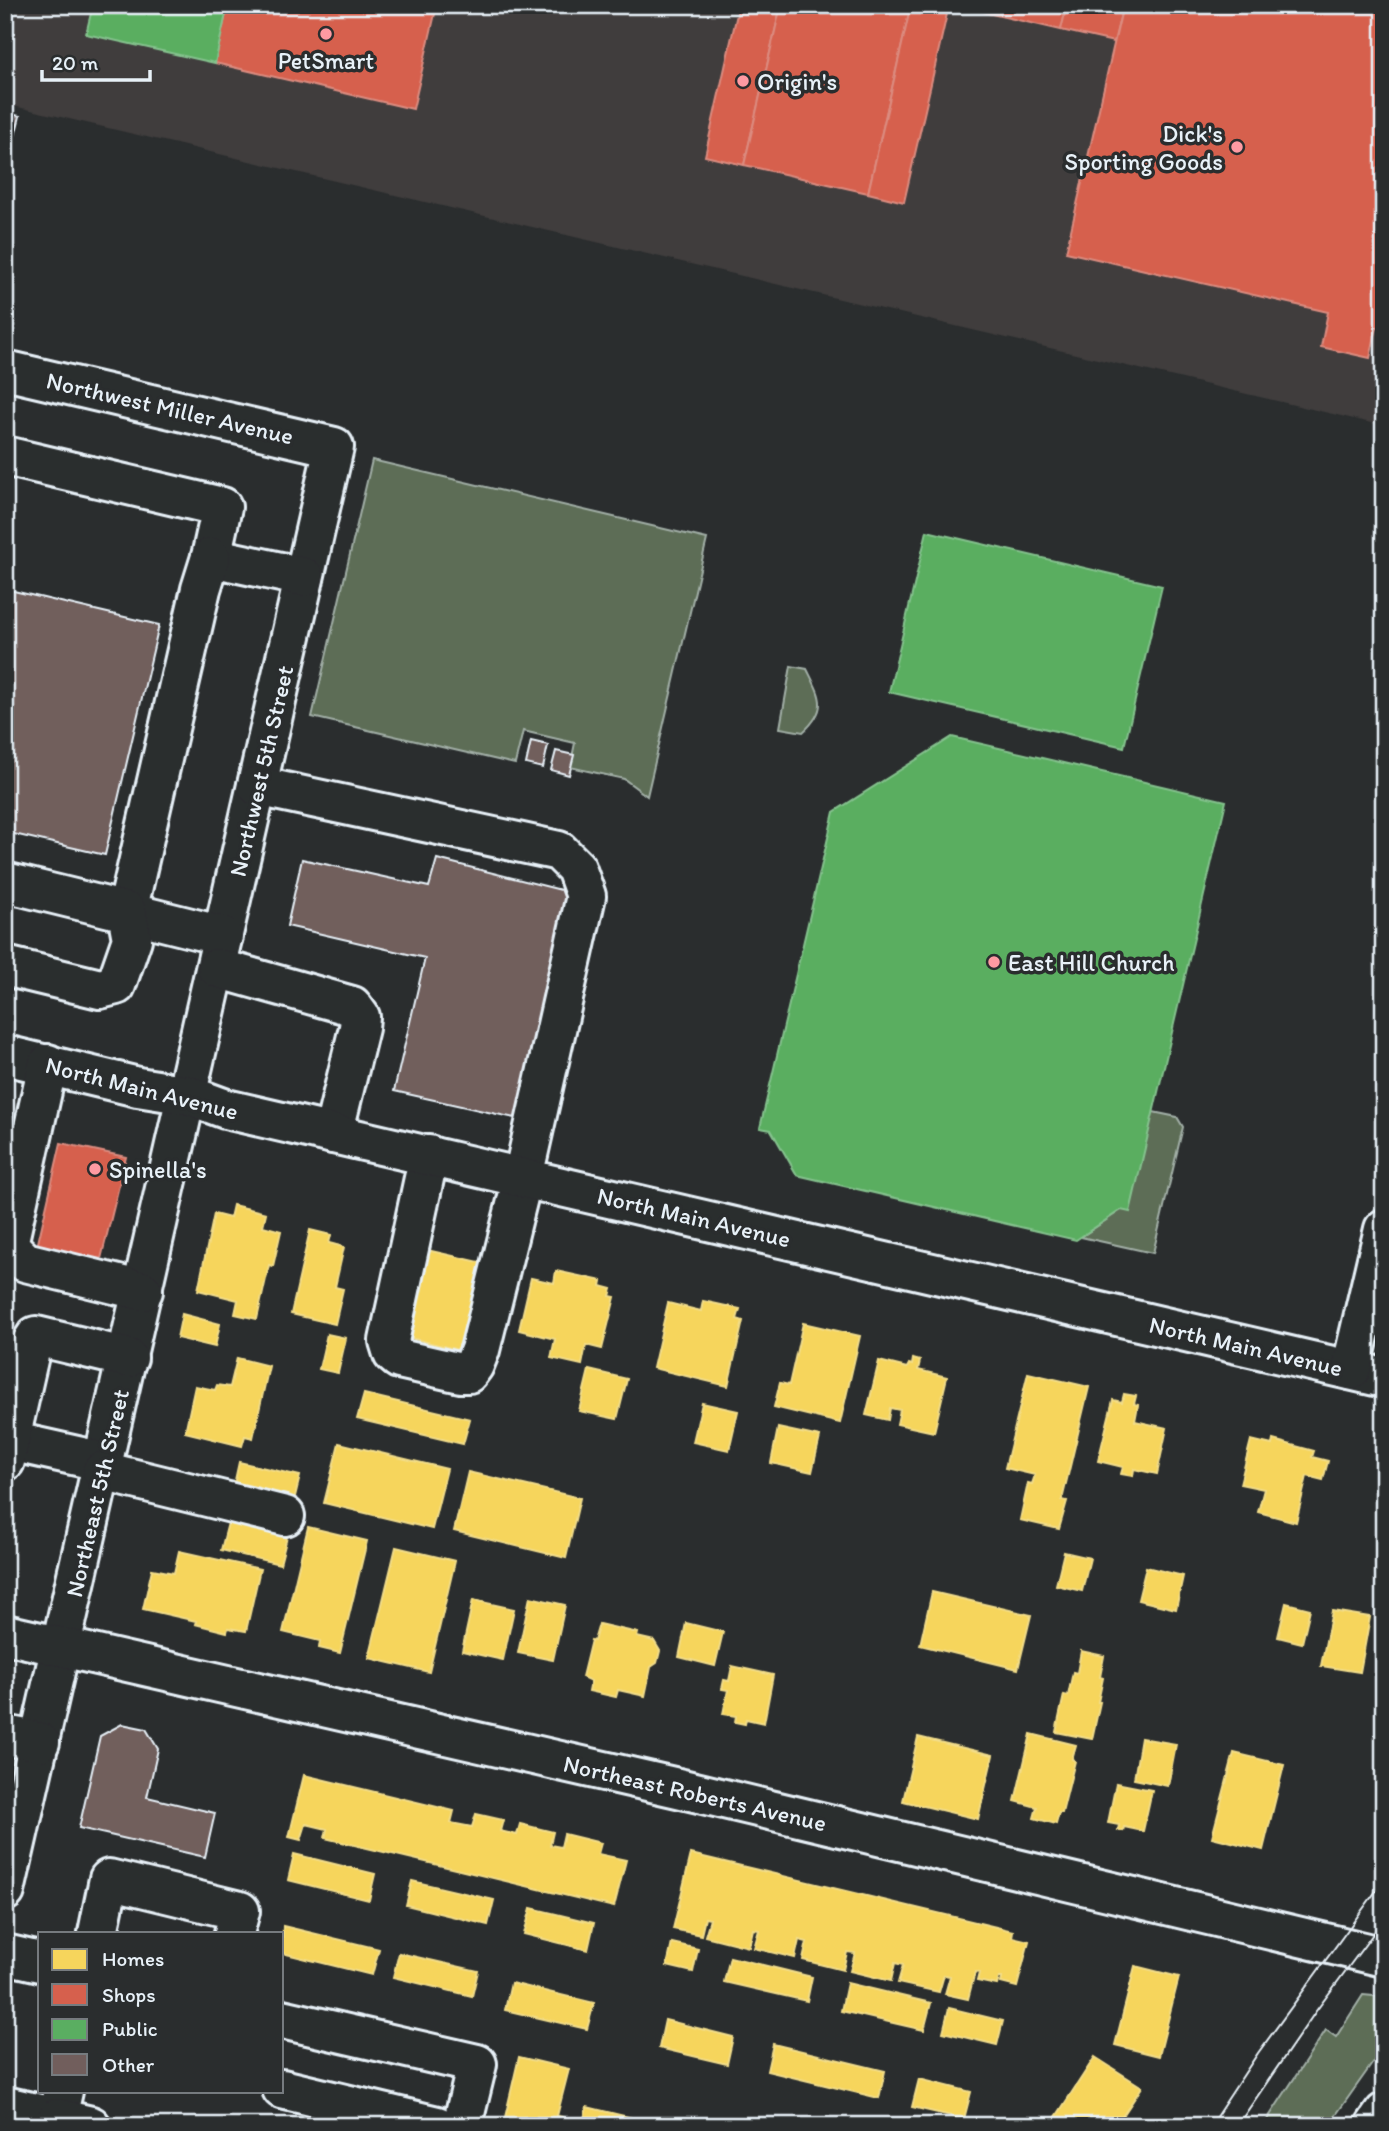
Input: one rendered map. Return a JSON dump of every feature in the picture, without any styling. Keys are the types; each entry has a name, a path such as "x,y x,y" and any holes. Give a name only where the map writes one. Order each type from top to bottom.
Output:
{"street":[{"name":"Northwest Miller Avenue","path":"5,370 334,446"},
{"name":"Northwest 5th Street","path":"188,1095 334,446"},
{"path":"5,456 222,507 127,912 132,939 116,985 100,989 5,966"},
{"path":"211,557 304,578"},
{"path":"257,786 559,851 576,868 586,897 523,1177 474,1364 468,1373 398,1359 388,1341 429,1156"},
{"path":"5,882 127,912 352,1006 360,1017 359,1028 333,1134"},
{"name":"North Main Avenue","path":"5,1055 138,1087 188,1095 226,1109 1367,1374"},
{"path":"48,1064 8,1245 25,1262 143,1291"},
{"name":"Northeast 5th Street","path":"5,1891 22,1739 62,1647 188,1095"},
{"path":"1367,1374 1384,1229"},
{"path":"128,1357 36,1336 32,1342 7,1451 103,1466 285,1516"},
{"name":"Northeast Roberts Avenue","path":"5,1634 678,1788 1384,1957"},
{"path":"98,1932 109,1879 240,1911 234,1932"},
{"path":"5,1954 38,1962"},
{"path":"284,2019 477,2064 462,2126"},
{"path":"284,2089 437,2126"},
{"path":"5,2106 70,2112"},
{"path":"1375,2126 1384,2113"}],"shaded area":[{"path":"5,5 1384,5 1384,426 5,104"}],"green space":[{"path":"372,460 707,539 647,796 624,779 570,767 575,743 523,731 515,764 312,717"},
{"path":"791,666 807,669 819,695 817,716 803,732 780,728"},
{"path":"1153,1112 1177,1117 1183,1127 1153,1253 1081,1237 1121,1210"},
{"path":"1363,1995 1384,1997 1384,2047 1328,2126 1263,2126 1326,2030 1336,2037"}],"building: Homes":[{"path":"233,1205 266,1213 263,1226 281,1231 273,1266 269,1265 257,1319 235,1314 238,1300 198,1290 214,1214 230,1218"},
{"path":"310,1230 331,1235 329,1243 344,1247 335,1287 343,1289 335,1324 291,1314"},
{"path":"427,1250 488,1264 467,1352 406,1337"},
{"path":"556,1271 602,1281 601,1286 612,1289 610,1296 615,1297 602,1349 586,1345 582,1365 551,1358 555,1339 519,1330 531,1278 554,1283"},
{"path":"703,1301 740,1309 737,1319 743,1321 728,1386 653,1368 668,1303 701,1311"},
{"path":"182,1314 220,1324 215,1347 177,1338"},
{"path":"803,1323 860,1336 840,1423 774,1407 780,1383 789,1385"},
{"path":"327,1334 346,1338 338,1373 319,1369"},
{"path":"237,1358 269,1366 253,1438 245,1436 242,1446 185,1432 195,1386 215,1390 217,1385 230,1387"},
{"path":"913,1359 920,1361 918,1370 947,1377 934,1432 897,1424 900,1410 890,1408 888,1420 866,1415 879,1361 907,1368 909,1364 912,1365"},
{"path":"589,1370 627,1379 617,1419 579,1411"},
{"path":"1028,1373 1089,1387 1062,1500 1067,1501 1059,1529 1020,1520 1028,1483 1032,1484 1035,1475 1005,1468"},
{"path":"364,1394 470,1419 463,1444 357,1419"},
{"path":"1124,1394 1136,1396 1134,1404 1138,1405 1135,1421 1167,1428 1157,1474 1134,1469 1133,1476 1121,1474 1123,1467 1098,1461 1113,1400 1122,1402"},
{"path":"702,1403 738,1411 729,1450 693,1442"},
{"path":"778,1428 820,1437 812,1472 771,1463"},
{"path":"1251,1440 1272,1445 1273,1440 1314,1451 1312,1457 1328,1461 1323,1480 1307,1476 1296,1522 1258,1512 1264,1489 1240,1484"},
{"path":"339,1443 447,1469 432,1529 324,1503"},
{"path":"239,1462 300,1476 292,1509 232,1494"},
{"path":"468,1472 580,1498 566,1558 454,1531"},
{"path":"229,1519 288,1533 280,1564 221,1550"},
{"path":"308,1527 367,1541 340,1653 319,1648 320,1641 283,1632"},
{"path":"396,1547 455,1561 429,1672 369,1658"},
{"path":"179,1551 260,1569 246,1631 228,1628 227,1632 195,1624 196,1621 143,1609 152,1569 174,1573"},
{"path":"1064,1552 1090,1558 1082,1591 1056,1585"},
{"path":"1146,1567 1183,1576 1176,1609 1138,1600"},
{"path":"932,1592 1031,1615 1018,1669 920,1645"},
{"path":"530,1597 565,1605 553,1660 518,1653"},
{"path":"473,1600 514,1609 503,1660 462,1651"},
{"path":"1286,1603 1310,1609 1302,1643 1278,1637"},
{"path":"1332,1611 1370,1617 1360,1672 1321,1666"},
{"path":"686,1623 723,1632 715,1666 679,1657"},
{"path":"599,1624 638,1633 637,1637 654,1641 660,1651 657,1663 651,1667 645,1696 618,1690 616,1697 589,1691 591,1681 582,1677 591,1640 594,1641"},
{"path":"1081,1651 1104,1656 1100,1677 1103,1678 1100,1702 1092,1739 1056,1732 1064,1695 1068,1696 1073,1672 1077,1673"},
{"path":"732,1666 773,1675 764,1723 746,1719 745,1724 735,1722 736,1716 723,1714 728,1690 722,1689 724,1680 729,1681"},
{"path":"1031,1734 1076,1745 1072,1759 1075,1761 1062,1813 1059,1813 1056,1824 1034,1818 1037,1807 1015,1801"},
{"path":"918,1737 993,1755 978,1819 903,1801"},
{"path":"1141,1738 1176,1744 1168,1786 1134,1779"},
{"path":"1234,1753 1284,1765 1263,1850 1212,1837"},
{"path":"304,1775 454,1811 451,1823 472,1827 476,1814 503,1820 500,1831 517,1835 520,1824 553,1832 550,1845 561,1847 564,1834 601,1843 598,1854 626,1860 614,1907 325,1838 327,1829 306,1824 301,1840 289,1837"},
{"path":"1116,1783 1152,1790 1143,1831 1124,1827 1123,1831 1118,1830 1119,1825 1108,1823"},
{"path":"294,1854 375,1874 369,1900 288,1880"},
{"path":"691,1854 1013,1931 1012,1937 1029,1941 1017,1987 1001,1983 1002,1978 999,1978 997,1985 977,1981 979,1973 975,1972 968,1999 945,1994 950,1976 944,1975 939,1992 898,1983 903,1965 895,1963 891,1981 850,1971 855,1953 847,1952 843,1970 803,1960 807,1942 799,1940 795,1958 754,1948 759,1930 753,1929 749,1947 705,1936 710,1919 705,1918 701,1935 673,1929"},
{"path":"412,1881 494,1900 488,1925 406,1905"},
{"path":"531,1908 594,1923 588,1950 524,1934"},
{"path":"283,1926 379,1949 372,1975 284,1953"},
{"path":"672,1943 698,1949 693,1972 667,1966"},
{"path":"399,1953 478,1971 472,1996 393,1977"},
{"path":"730,1957 812,1977 807,2001 724,1982"},
{"path":"1135,1966 1179,1977 1159,2056 1115,2045"},
{"path":"511,1983 594,2003 587,2029 505,2010"},
{"path":"847,1983 931,2003 924,2030 841,2011"},
{"path":"949,2008 1003,2021 997,2045 943,2032"},
{"path":"665,2020 733,2037 727,2064 659,2048"},
{"path":"773,2044 885,2071 879,2098 767,2071"},
{"path":"519,2057 569,2069 557,2116 562,2117 560,2126 503,2126"},
{"path":"1095,2057 1142,2087 1116,2126 1050,2126"},
{"path":"919,2079 971,2092 964,2119 912,2107"},
{"path":"587,2107 665,2126 582,2126"}],"building: Shops":[{"name":"PetSmart","path":"228,5 437,5 413,109 215,63"},
{"name":"Origin's","path":"739,5 781,5 744,165 705,156"},
{"path":"781,5 911,5 868,193 744,165"},
{"path":"911,5 949,5 904,202 868,193"},
{"path":"953,5 1067,5 1061,30"},
{"path":"1067,5 1123,5 1114,42 1061,30"},
{"name":"Dick's Sporting Goods","path":"1123,5 1384,5 1384,329 1377,327 1370,358 1321,347 1328,312 1066,252"},
{"path":"61,1143 126,1157 100,1263 35,1256"}],"building: Public":[{"path":"76,5 228,5 215,63 86,34 92,9"},
{"path":"927,531 1162,586 1124,747 889,692"},
{"name":"East Hill Church","path":"952,737 1226,801 1130,1212 1121,1210 1076,1240 797,1175 771,1130 760,1128 834,812"}],"building: Other":[{"path":"5,113 20,116 5,176"},
{"path":"5,589 159,625 105,855 5,832"},
{"path":"531,741 548,745 543,768 526,764"},
{"path":"556,751 574,755 569,775 551,770"},
{"path":"302,859 429,887 437,859 573,893 519,1119 394,1091 425,958 287,926"},
{"path":"122,1724 146,1729 158,1749 147,1797 215,1813 205,1857 79,1828 100,1736"}],"tram line":[{"path":"1210,2126 1258,2053 1384,1880"},
{"path":"1237,2126 1316,2011 1384,1919"}],"place":[{"name":"PetSmart","path":"326,34"},
{"name":"Origin's","path":"743,81"},
{"name":"Dick's Sporting Goods","path":"1237,147"},
{"name":"East Hill Church","path":"994,962"},
{"name":"Spinella's","path":"95,1169"}]}
